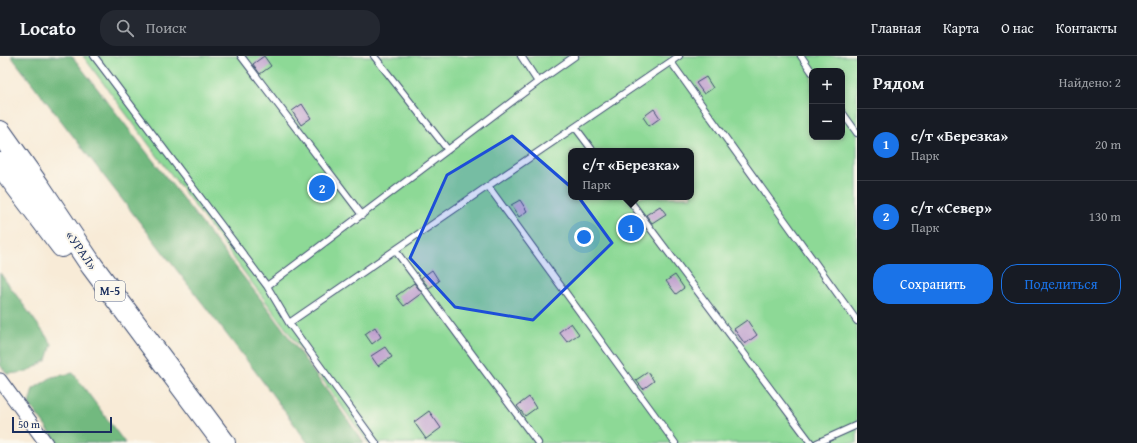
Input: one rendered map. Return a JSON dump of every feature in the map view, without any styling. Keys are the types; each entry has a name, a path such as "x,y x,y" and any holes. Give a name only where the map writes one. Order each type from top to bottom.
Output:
{"highway":[{"name":"«УРАЛ»","path":"0,132 92,266 224,443"},
{"name":"«УРАЛ»","path":"0,164 206,443"}],"street":[{"path":"0,380 46,443"}],"lane":[{"path":"94,56 267,286 289,323 376,443"},
{"path":"241,56 362,215"},
{"path":"374,56 448,150"},
{"path":"521,56 538,82"},
{"path":"267,286 538,82 575,56"},
{"path":"289,323 679,56"},
{"path":"801,56 809,68"},
{"path":"671,62 857,321"},
{"path":"845,116 857,133"},
{"path":"575,128 591,148"},
{"path":"488,186 674,443"},
{"path":"629,200 811,443"},
{"path":"395,250 538,443"},
{"path":"817,443 857,425"}],"highlighted area":[{"path":"512,136 572,188 612,243 533,320 455,307 410,258 447,175"}],"green space":[{"path":"11,56 72,56 273,315 364,443 308,443 255,371"},
{"path":"83,56 857,56 857,443 368,443 279,319"},
{"path":"0,273 52,344 47,360 27,372 7,374 0,365"},
{"path":"73,373 125,443 58,443 29,404 33,389 52,377"}],"building":[{"path":"264,56 271,66 260,74 253,64"},
{"path":"706,77 713,88 704,94 696,83"},
{"path":"302,104 311,118 301,125 292,111"},
{"path":"654,109 660,118 649,126 643,117"},
{"path":"520,200 527,211 519,217 511,205"},
{"path":"660,206 666,214 652,223 646,215"},
{"path":"639,220 645,229 637,234 630,226"},
{"path":"432,270 439,281 429,288 421,278"},
{"path":"675,275 684,288 676,294 666,281"},
{"path":"414,283 422,293 404,306 396,296"},
{"path":"747,320 757,335 745,344 734,329"},
{"path":"571,323 579,334 567,342 559,332"},
{"path":"375,327 381,337 372,344 365,334"},
{"path":"385,347 392,357 378,366 371,356"},
{"path":"648,372 654,381 643,389 636,380"},
{"path":"529,397 536,408 525,416 517,406"},
{"path":"429,411 441,428 426,439 414,422"}],"place":[{"name":"с/т «Север»","path":"322,188"},
{"name":"с/т «Березка»","path":"631,228"}]}
